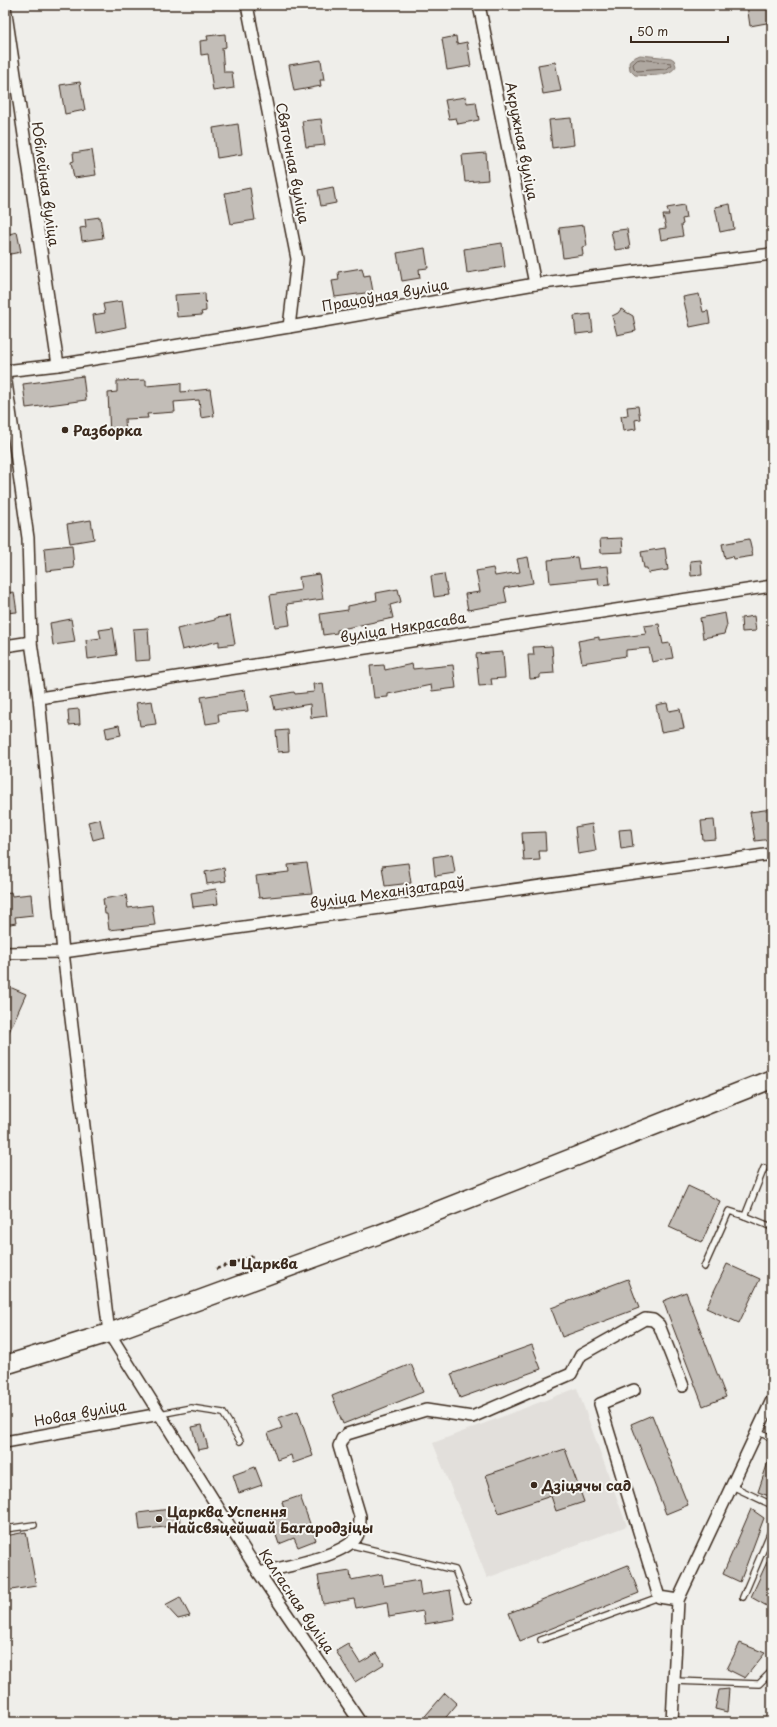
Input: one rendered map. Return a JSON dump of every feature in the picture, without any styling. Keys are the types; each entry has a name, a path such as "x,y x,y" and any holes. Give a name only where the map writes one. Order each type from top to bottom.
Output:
{"main road":[{"path":"5,1365 109,1333 377,1234 772,1079"}],"street":[{"name":"Святочная вуліца","path":"247,5 297,259 289,327"},
{"name":"Акружная вуліца","path":"479,5 535,284"},
{"name":"Юбілейная вуліца","path":"5,7 58,365"},
{"name":"Працоўная вуліца","path":"5,371 58,365 289,327 535,284 772,254"},
{"path":"5,375 28,538 31,642 39,698 63,952 109,1333"},
{"name":"вуліца Някрасава","path":"39,698 772,586"},
{"path":"5,646 31,642"},
{"name":"вуліца Механізатараў","path":"5,953 63,952 772,854"},
{"path":"260,1573 332,1554 356,1539 360,1526 360,1516 339,1446 342,1439 347,1434 426,1410 472,1417 571,1374 581,1355 645,1319 653,1320 659,1324 683,1386"},
{"name":"Калгасная вуліца","path":"109,1333 260,1573 360,1722"},
{"path":"634,1390 600,1404 660,1597 678,1600"},
{"path":"672,1722 678,1600 772,1400"},
{"name":"Новая вуліца","path":"5,1442 160,1414"}],"lane":[{"path":"745,1216 764,1168"},
{"path":"704,1267 729,1210 772,1226"},
{"path":"160,1414 191,1408 223,1413 240,1441"},
{"path":"758,1431 772,1439"},
{"path":"732,1486 772,1505"},
{"path":"5,1529 34,1525"},
{"path":"744,1597 772,1529"},
{"path":"348,1544 455,1570 467,1600"},
{"path":"541,1640 660,1597"},
{"path":"674,1681 759,1684 772,1671"}],"path":[{"path":"216,1269 252,1256"}],"shaded area":[{"path":"577,1388 627,1526 487,1578 433,1443"}],"water":[{"path":"640,55 671,58 674,60 676,66 673,70 664,74 635,75 630,70 629,63 631,59"}],"building":[{"path":"747,5 769,5 772,22 750,26"},
{"path":"225,34 226,47 222,48 224,72 232,72 234,88 213,91 208,54 201,55 200,41 208,40 207,36"},
{"path":"456,36 457,44 467,42 471,66 447,70 442,39"},
{"path":"321,60 324,80 320,80 321,86 294,91 289,65"},
{"path":"555,62 561,91 543,94 538,65"},
{"path":"80,82 85,110 65,114 60,85"},
{"path":"466,97 467,103 476,102 479,120 458,124 456,118 449,119 445,100"},
{"path":"571,118 574,145 552,148 549,120"},
{"path":"321,119 325,145 306,147 302,121"},
{"path":"238,124 242,154 217,158 213,128"},
{"path":"92,150 96,175 74,178 71,162 74,161 73,153"},
{"path":"486,153 488,180 465,182 462,155"},
{"path":"333,187 336,203 321,206 318,190"},
{"path":"250,188 255,220 231,224 225,193"},
{"path":"730,204 734,229 720,232 715,207"},
{"path":"684,205 686,218 682,219 683,224 681,225 683,236 661,240 659,229 666,228 663,215 669,215 667,208"},
{"path":"100,217 103,238 82,241 80,228 86,227 85,219"},
{"path":"584,225 587,246 582,247 583,255 563,258 559,228"},
{"path":"627,229 630,248 615,250 611,231"},
{"path":"17,232 21,252 5,255 5,235"},
{"path":"502,243 505,267 467,273 464,249"},
{"path":"425,248 428,268 419,269 420,278 402,281 397,253"},
{"path":"362,268 364,276 370,275 373,292 335,297 332,281 339,280 338,272"},
{"path":"205,293 206,311 201,312 202,315 177,317 175,295"},
{"path":"699,294 703,312 708,311 710,323 690,327 683,297"},
{"path":"122,301 126,327 96,333 93,315 105,313 103,304"},
{"path":"621,309 633,316 636,331 617,335 612,316 618,313"},
{"path":"591,314 593,332 576,334 574,316"},
{"path":"83,376 86,400 26,408 23,384"},
{"path":"146,380 146,386 181,383 181,392 210,389 214,416 201,418 199,400 174,402 175,412 147,414 148,418 125,419 126,434 110,435 108,393 117,392 117,381"},
{"path":"638,406 640,419 635,420 636,429 623,431 621,416 628,415 627,407"},
{"path":"91,520 94,539 70,543 67,524"},
{"path":"622,538 623,552 601,553 600,539"},
{"path":"749,539 753,556 734,559 733,556 725,558 722,544"},
{"path":"72,545 74,568 46,571 44,548"},
{"path":"665,548 668,570 648,573 647,568 644,568 641,552"},
{"path":"528,557 533,583 504,588 507,603 468,610 465,594 480,592 476,571 493,568 495,576 520,572 517,559"},
{"path":"577,557 579,569 608,566 610,584 599,585 598,578 550,583 548,560"},
{"path":"701,560 702,575 691,576 690,561"},
{"path":"319,574 323,599 287,604 290,625 275,627 270,595 301,590 299,577"},
{"path":"444,574 448,595 434,597 431,576"},
{"path":"398,589 401,602 390,605 393,618 337,630 337,633 323,635 320,614 348,610 348,606 377,600 376,593"},
{"path":"14,592 17,612 5,613 5,593"},
{"path":"725,613 727,625 724,634 703,638 700,618"},
{"path":"230,616 235,644 219,646 219,641 182,650 177,629 215,620 215,618"},
{"path":"754,616 756,631 742,632 741,618"},
{"path":"71,619 75,642 53,645 50,623"},
{"path":"659,624 663,644 670,643 673,658 652,662 649,648 626,650 626,656 582,663 578,641 599,637 599,640 646,634 644,626"},
{"path":"113,628 117,655 88,659 86,640 101,638 99,630"},
{"path":"148,628 150,660 135,661 133,629"},
{"path":"552,646 554,673 540,674 540,678 530,679 528,655 534,655 533,647"},
{"path":"503,652 505,678 491,679 492,685 479,686 476,654"},
{"path":"412,664 413,669 453,665 456,688 432,691 431,685 388,694 388,697 374,698 370,666 384,665 385,670"},
{"path":"323,683 327,716 311,718 310,704 275,710 272,696 294,692 295,694 314,692 313,684"},
{"path":"245,690 248,711 218,714 219,722 206,724 201,697"},
{"path":"152,701 156,724 140,726 136,703"},
{"path":"667,703 669,711 680,709 684,728 661,732 656,705"},
{"path":"79,709 80,724 69,725 68,710"},
{"path":"119,725 121,735 107,738 105,728"},
{"path":"288,730 289,751 278,752 276,731"},
{"path":"772,809 772,839 755,841 750,812"},
{"path":"100,819 104,837 93,840 88,822"},
{"path":"714,820 716,839 703,840 701,821"},
{"path":"592,824 596,851 578,854 575,827"},
{"path":"631,829 633,847 621,849 619,830"},
{"path":"545,832 546,851 539,851 540,860 524,861 522,833"},
{"path":"452,854 455,873 435,876 433,857"},
{"path":"307,863 312,893 259,898 256,876 289,872 288,865"},
{"path":"408,863 411,883 385,886 382,866"},
{"path":"224,868 226,881 207,884 205,872"},
{"path":"216,889 218,904 193,907 191,893"},
{"path":"11,892 12,896 31,894 33,915 15,917 16,923 5,925 5,893"},
{"path":"126,895 128,908 152,905 155,925 109,930 103,899"},
{"path":"5,985 26,994 5,1041"},
{"path":"688,1186 720,1201 702,1242 669,1227"},
{"path":"727,1264 760,1279 739,1323 706,1308"},
{"path":"628,1279 639,1308 562,1337 551,1308"},
{"path":"686,1292 726,1397 703,1406 663,1301"},
{"path":"532,1345 541,1369 460,1398 451,1374"},
{"path":"411,1364 423,1392 343,1424 332,1396"},
{"path":"298,1411 313,1456 293,1463 291,1455 277,1460 268,1433 282,1428 278,1418"},
{"path":"652,1415 688,1505 666,1514 631,1424"},
{"path":"202,1425 208,1448 198,1450 192,1427"},
{"name":"Дзіцячы сад","path":"565,1449 584,1502 556,1511 551,1496 499,1513 486,1475"},
{"path":"770,1456 772,1456 772,1488 769,1496 758,1492"},
{"path":"255,1467 262,1485 239,1493 233,1475"},
{"path":"300,1496 316,1540 298,1547 294,1538 279,1544 270,1518 285,1512 282,1502"},
{"name":"Царква Успення Найсвяцейшай Багародзіцы","path":"179,1508 180,1525 140,1530 138,1513"},
{"path":"751,1509 764,1518 740,1582 723,1574"},
{"path":"26,1532 36,1586 5,1591 5,1536"},
{"path":"772,1551 772,1609 751,1597"},
{"path":"628,1565 639,1593 520,1641 509,1613"},
{"path":"350,1571 351,1580 382,1574 384,1586 419,1580 421,1595 450,1590 455,1619 425,1624 423,1611 389,1617 387,1602 356,1608 354,1599 323,1604 318,1576"},
{"path":"180,1597 190,1616 178,1619 165,1605"},
{"path":"740,1643 765,1653 745,1678 727,1669"},
{"path":"348,1644 360,1663 377,1653 384,1664 355,1682 336,1651"},
{"path":"729,1689 727,1712 715,1709 719,1690"},
{"path":"445,1693 457,1704 442,1722 420,1722"}],"place":[{"name":"Разборка","path":"65,430"},
{"name":"Царква","path":"233,1263"},
{"name":"Дзіцячы сад","path":"534,1485"},
{"name":"Царква Успення Найсвяцейшай Багародзіцы","path":"159,1519"}]}
